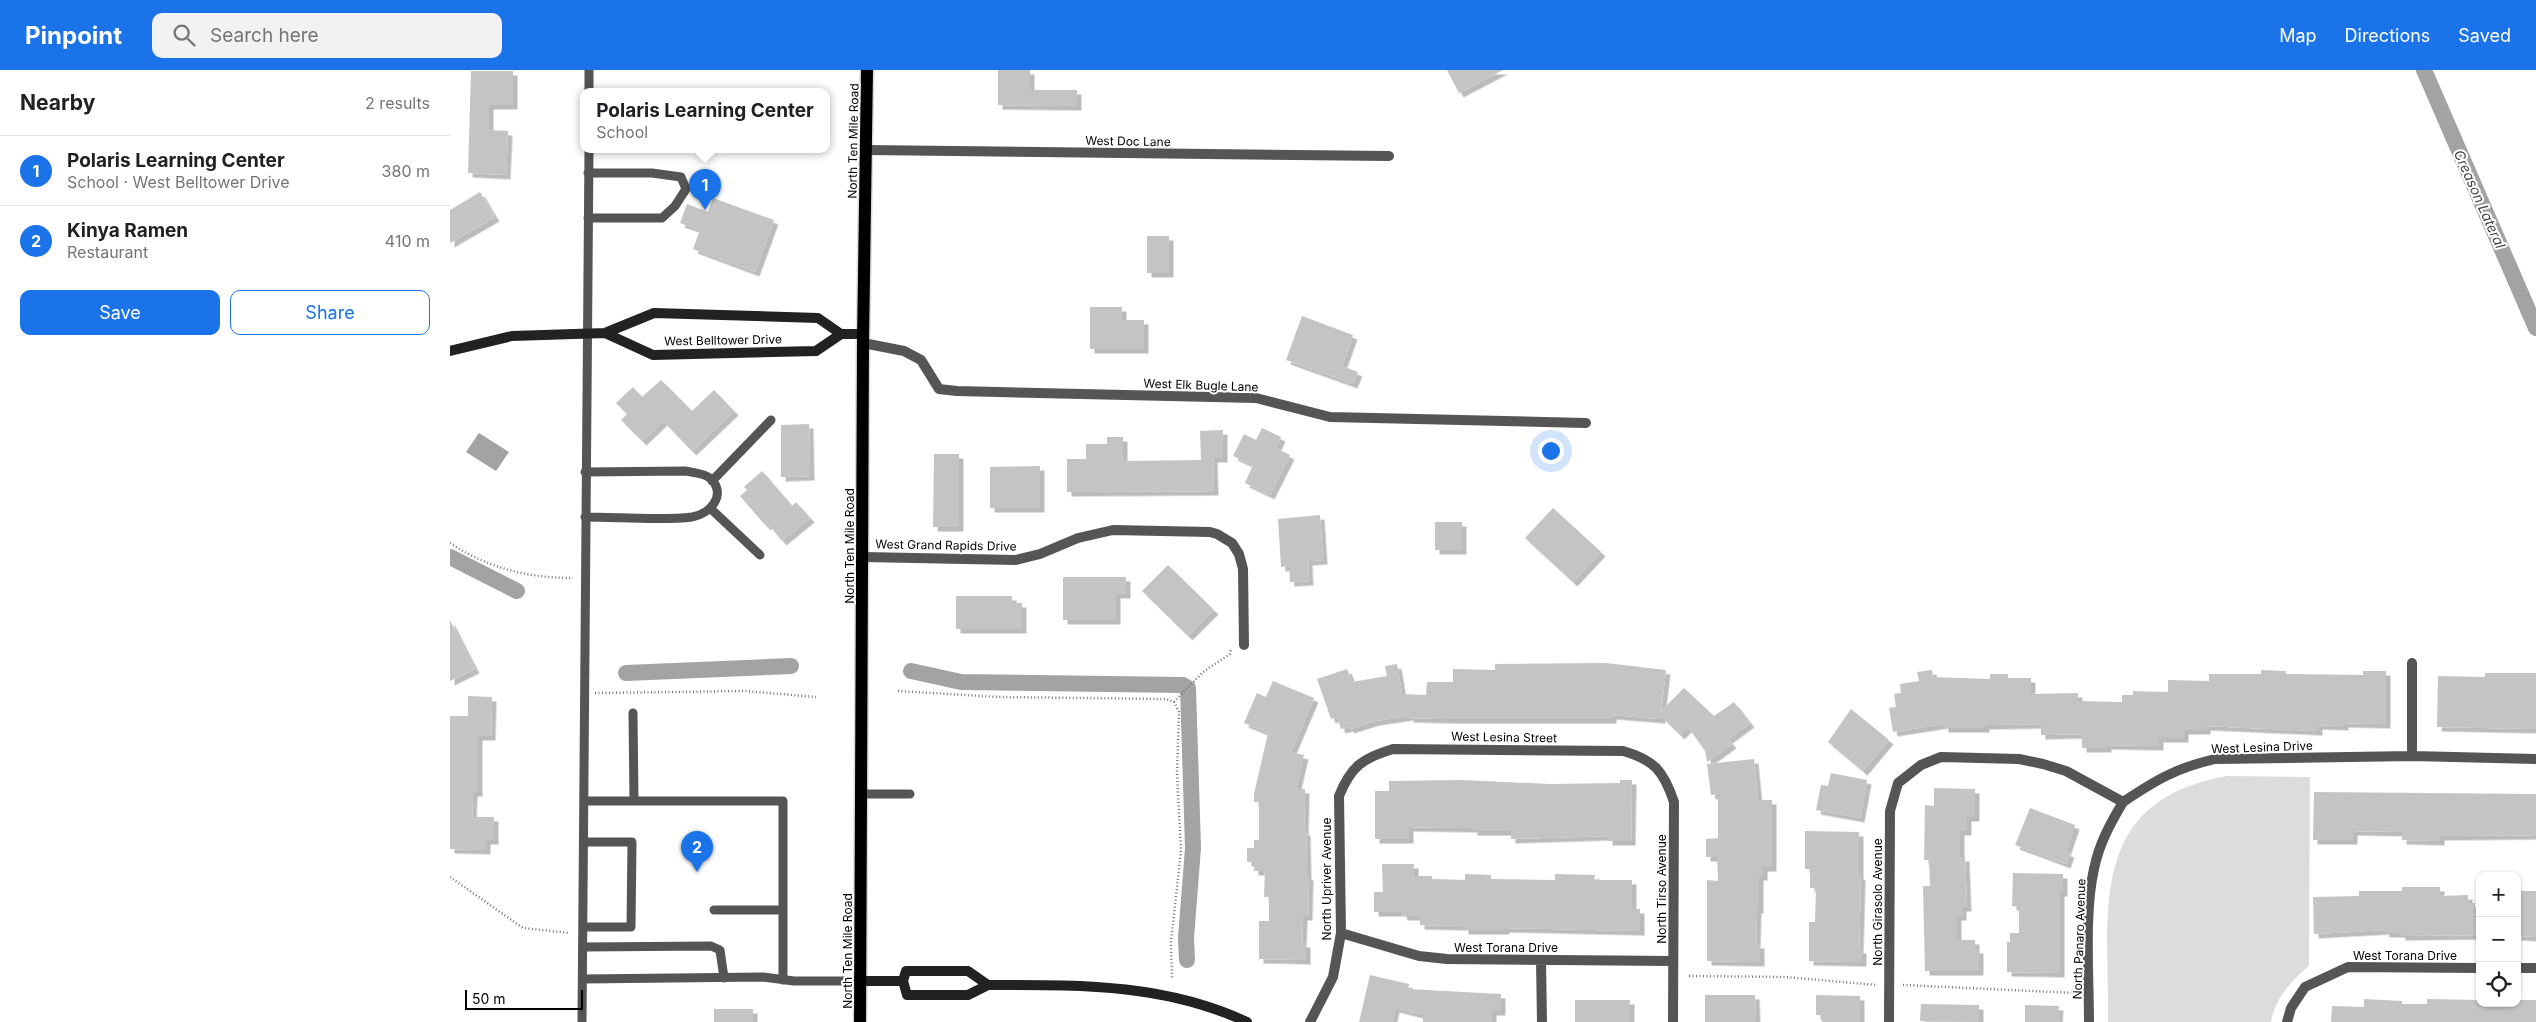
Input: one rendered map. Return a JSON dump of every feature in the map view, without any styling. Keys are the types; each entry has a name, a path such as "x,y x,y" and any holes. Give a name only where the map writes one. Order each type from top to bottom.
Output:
{"main road":[{"name":"North Ten Mile Road","path":"860,1022 867,70"}],"street":[{"name":"West Doc Lane","path":"867,150 1389,156"},
{"name":"West Belltower Drive","path":"450,351 512,336 605,333 654,313 818,318 840,334 816,351 653,354 605,333"},
{"path":"840,334 864,338"},
{"name":"West Elk Bugle Lane","path":"864,338 904,351 921,360 939,389 1256,398 1330,417 1586,424"},
{"name":"West Grand Rapids Drive","path":"863,557 1016,560 1040,554 1078,538 1113,530 1210,532 1232,543 1239,554 1243,569 1244,645"},
{"path":"2412,663 2412,756"},
{"name":"West Lesina Street","path":"1357,765 1372,756 1393,749 1623,751 1641,756 1652,763"},
{"name":"West Lesina Drive","path":"2123,802 2161,777 2187,766 2216,759 2412,756 2536,758"},
{"name":"North Girasolo Avenue","path":"1889,1022 1890,811 1898,784 1921,764 1941,757 2019,758 2066,771 2123,802"},
{"name":"North Tirso Avenue","path":"1652,763 1667,780 1674,802 1673,1022"},
{"name":"North Upriver Avenue","path":"1310,1022 1333,977 1341,934 1339,796 1346,779 1357,765"},
{"name":"North Panaro Avenue","path":"2089,1022 2090,901 2094,869 2105,833 2123,802"},
{"name":"West Torana Drive","path":"1341,934 1419,956 1446,959 1674,961"},
{"path":"1542,960 1542,1022"},
{"name":"West Torana Drive","path":"2287,1022 2291,1008 2305,987 2348,966 2476,968"},
{"path":"2521,968 2536,968"},
{"path":"988,986 968,972 906,971 903,981 907,995 968,995 988,986 1092,985 1169,995 1247,1022"},
{"path":"860,981 903,981"}],"lane":[{"path":"589,70 589,88"},
{"path":"582,1022 588,153"},
{"path":"588,173 652,173 681,177 686,189 675,206 662,218 588,218"},
{"path":"712,481 771,420"},
{"path":"585,472 686,471 700,474 712,481 716,488 714,506 707,512 687,517 585,517"},
{"path":"711,509 760,555"},
{"path":"633,713 634,801"},
{"path":"861,794 910,794"},
{"path":"584,801 783,801 783,980"},
{"path":"584,842 632,842 631,927 584,930"},
{"path":"714,910 782,910"},
{"path":"584,947 711,946 720,950 724,978"},
{"path":"583,979 763,977 783,980 860,981"}],"path":[{"path":"450,543 473,558 519,574 548,578 584,578"},
{"path":"1174,702 1203,672 1230,654 1231,648"},
{"path":"583,694 745,691 816,697"},
{"path":"898,692 999,697 1166,699 1174,702 1179,712 1177,774 1180,850 1172,942 1172,980"},
{"path":"450,877 523,928 562,934 584,930"},
{"path":"1689,976 1785,977 1879,985"},
{"path":"1903,985 2079,993"}],"shaded area":[{"path":"479,433 509,452 496,471 466,452"},
{"path":"2227,776 2310,777 2309,966 2296,978 2280,998 2271,1022 2108,1022 2107,940 2109,902 2115,867 2128,836 2149,809 2181,789"}],"building":[{"path":"998,70 1030,70 1030,90 1077,90 1077,106 998,105"},
{"path":"1447,70 1503,70 1459,93"},
{"path":"471,71 513,71 513,105 489,105 489,130 508,131 506,175 468,173"},
{"path":"480,192 495,217 450,243 450,210"},
{"path":"713,198 774,220 755,272 693,249 700,230 680,223 687,204 708,212"},
{"path":"1147,236 1169,236 1169,273 1147,273"},
{"path":"1090,307 1122,307 1122,320 1144,320 1144,349 1090,349"},
{"path":"1302,316 1353,335 1342,366 1358,372 1353,384 1286,360"},
{"path":"661,380 692,411 714,390 734,411 692,451 663,421 642,441 621,420 627,414 616,403 633,387 642,397"},
{"path":"809,424 810,476 781,477 781,425"},
{"path":"1262,428 1281,437 1276,448 1290,455 1270,495 1245,483 1253,465 1233,456 1244,434 1256,440"},
{"path":"1223,430 1223,458 1213,458 1214,491 1067,492 1067,459 1086,459 1086,444 1107,444 1107,437 1123,437 1123,461 1201,460 1200,431"},
{"path":"934,454 959,454 959,527 933,527"},
{"path":"1040,466 1040,508 990,508 990,467"},
{"path":"762,471 792,506 796,502 810,518 782,541 740,496 747,490 744,487"},
{"path":"1553,508 1601,552 1573,582 1525,538"},
{"path":"1320,515 1323,560 1308,561 1309,581 1290,582 1289,566 1281,567 1278,519"},
{"path":"1435,522 1462,522 1462,550 1435,550"},
{"path":"1168,565 1214,610 1188,636 1142,591"},
{"path":"1063,577 1126,577 1126,594 1116,594 1116,620 1063,620"},
{"path":"956,596 1012,596 1012,603 1022,603 1022,629 956,629"},
{"path":"450,620 475,669 450,681"},
{"path":"1606,663 1666,670 1661,711 1684,688 1714,716 1734,702 1750,723 1728,739 1732,744 1707,762 1705,751 1688,727 1680,735 1661,716 1661,719 1612,715 1612,719 1447,719 1409,718 1409,716 1375,721 1350,729 1349,727 1341,729 1337,717 1331,719 1317,679 1347,669 1352,682 1387,676 1385,666 1397,664 1402,694 1426,695 1427,682 1453,682 1453,669 1495,670 1495,664"},
{"path":"1932,670 1933,677 1990,679 1990,674 2008,674 2008,678 2031,678 2031,694 2078,693 2078,701 2122,702 2122,695 2133,695 2133,691 2168,692 2168,680 2209,681 2209,674 2261,674 2261,670 2286,671 2286,674 2363,675 2363,671 2386,671 2386,724 2344,723 2344,726 2318,725 2318,731 2206,726 2206,730 2184,730 2184,738 2159,738 2159,746 2107,745 2107,748 2082,748 2082,734 2041,735 2041,724 1985,725 1985,728 1944,728 1944,724 1893,732 1889,708 1896,707 1894,694 1901,693 1900,684 1919,681 1917,672"},
{"path":"2485,673 2536,673 2536,729 2437,727 2438,676 2485,677"},
{"path":"1273,681 1314,698 1291,752 1304,755 1296,789 1305,789 1304,831 1306,831 1307,876 1309,876 1308,916 1303,916 1302,943 1306,943 1306,960 1259,959 1259,921 1269,921 1269,897 1264,897 1265,871 1254,871 1254,862 1247,862 1247,848 1254,848 1254,840 1259,840 1259,802 1254,802 1254,794 1268,733 1244,723 1257,693 1266,697"},
{"path":"468,696 492,697 491,736 478,736 478,792 473,792 472,817 494,817 494,840 486,840 486,850 450,849 450,716 468,716"},
{"path":"1851,709 1889,740 1863,771 1828,742"},
{"path":"1754,759 1758,800 1772,800 1772,867 1763,867 1763,876 1759,876 1756,944 1760,944 1760,962 1707,961 1707,880 1718,881 1717,857 1706,857 1706,839 1718,838 1718,794 1711,795 1707,764"},
{"path":"1831,773 1867,780 1860,818 1816,810 1821,785 1828,786"},
{"path":"1461,780 1550,784 1620,783 1620,780 1632,780 1631,841 1608,841 1608,836 1511,839 1511,831 1473,831 1473,828 1409,827 1409,839 1375,839 1375,791 1389,791 1389,781"},
{"path":"1934,788 1975,789 1975,817 1967,817 1967,831 1960,831 1960,857 1965,857 1967,907 1962,907 1962,916 1957,916 1957,940 1975,940 1975,949 1979,949 1979,971 1925,971 1923,886 1930,886 1929,860 1924,860 1925,805 1934,806"},
{"path":"2314,792 2536,794 2536,835 2440,836 2440,841 2402,840 2402,832 2353,831 2353,840 2313,840"},
{"path":"2030,808 2075,825 2066,852 2070,853 2066,864 2015,845"},
{"path":"1805,831 1859,832 1859,875 1861,876 1859,949 1862,949 1862,962 1809,961 1809,922 1815,922 1816,888 1810,888 1810,869 1805,869"},
{"path":"1382,864 1414,864 1414,876 1432,876 1432,879 1465,880 1465,874 1491,875 1491,879 1555,880 1555,874 1595,875 1594,880 1632,880 1632,909 1640,909 1640,931 1505,928 1505,930 1464,930 1464,926 1420,925 1420,916 1403,916 1402,912 1374,912 1374,892 1383,892"},
{"path":"2013,873 2063,874 2063,892 2060,892 2060,973 2007,972 2007,942 2010,942 2010,933 2019,933 2019,907 2012,906"},
{"path":"2402,887 2440,887 2440,896 2468,895 2468,903 2475,903 2476,935 2401,936 2401,933 2385,933 2385,930 2314,934 2313,897 2359,896 2359,891 2402,891"},
{"path":"2521,891 2536,891 2536,937 2521,936"},
{"path":"1370,975 1409,984 1408,989 1501,994 1501,1011 1492,1011 1492,1022 1423,1022 1423,1015 1395,1008 1392,1022 1359,1022"},
{"path":"1705,995 1755,995 1756,1022 1705,1022"},
{"path":"1816,995 1860,996 1860,1022 1822,1022 1822,1015 1816,1015"},
{"path":"2364,999 2402,1001 2402,1004 2427,1004 2427,999 2476,1000 2476,1007 2521,1007 2521,1000 2536,1000 2536,1022 2331,1022 2332,1006 2364,1007"},
{"path":"1575,1000 1630,1000 1630,1022 1575,1022"},
{"path":"1921,1004 1979,1005 1979,1022 1920,1021"},
{"path":"2025,1005 2059,1006 2058,1022 2025,1022"},
{"path":"714,1009 753,1009 753,1022 714,1022"}],"waterway":[{"name":"Creason Lateral","path":"2424,70 2536,328"},
{"path":"450,557 517,591"},
{"path":"626,673 791,666"},
{"path":"911,671 961,682 1183,685 1188,688 1193,848 1186,938 1187,960"}],"place":[{"name":"Polaris Learning Center","path":"705,210"},
{"name":"Kinya Ramen","path":"697,872"}]}
